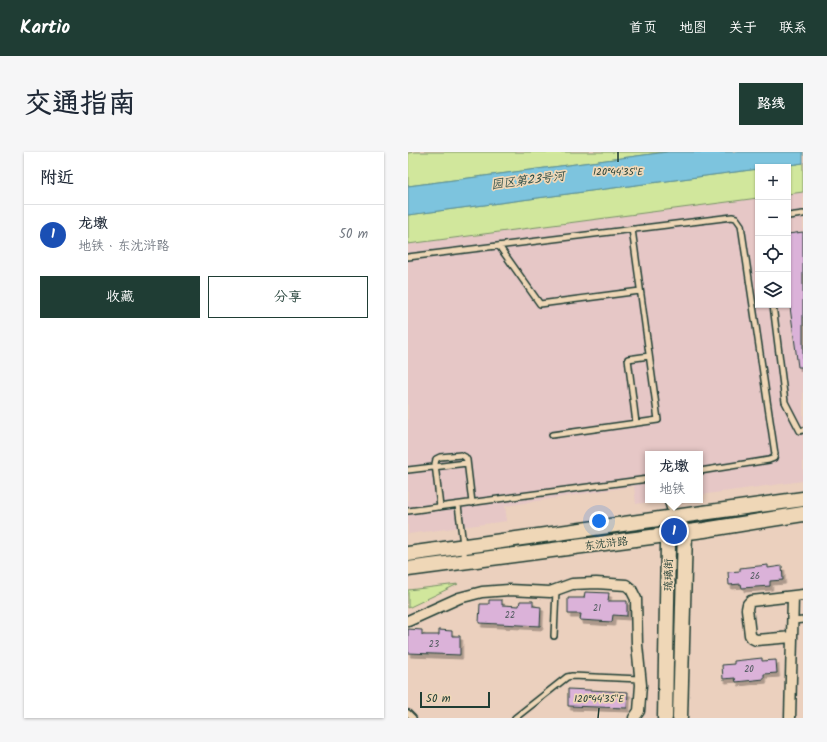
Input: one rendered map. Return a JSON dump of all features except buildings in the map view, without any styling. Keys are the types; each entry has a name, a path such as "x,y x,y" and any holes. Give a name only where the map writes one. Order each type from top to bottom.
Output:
{"main road":[{"name":"东沈浒路","path":"408,569 464,554 672,517 803,499"},
{"name":"东沈浒路","path":"408,554 464,554 669,534 803,514"},
{"path":"672,517 685,532"},
{"name":"琉璃街","path":"665,718 669,534 672,517"},
{"name":"琉璃街","path":"680,718 685,532"}],"street":[{"path":"408,621 458,598 482,592 509,590 550,592 572,584 621,584 631,589 636,599 637,645 640,679 639,711 634,718"},
{"path":"790,718 792,637 798,620 798,596 751,601 748,604 747,609 750,635 752,638 756,640 792,637"}],"lane":[{"path":"791,216 803,214"},
{"path":"408,257 732,217 739,221 741,225 775,454 774,458 769,460 703,471"},
{"path":"552,435 658,420 632,229"},
{"path":"499,246 540,304 640,291"},
{"path":"773,308 785,402 800,431 803,430"},
{"path":"636,423 628,359 649,356"},
{"path":"440,507 435,467 436,459 440,457 461,455 465,457 472,503"},
{"path":"408,470 467,463"},
{"path":"408,511 645,479"},
{"path":"668,503 672,517"},
{"path":"458,505 464,554"},
{"path":"554,636 556,590"},
{"path":"515,718 567,677 640,679"},
{"path":"408,713 413,718"}],"shaded area":[{"path":"803,192 803,481 703,495 703,451 645,451 645,503 636,504 634,486 505,506 507,521 408,534 408,244 755,198 755,308 791,308 791,194"}],"green space":[{"path":"667,152 408,186 408,153"},
{"path":"803,163 803,192 791,194 791,165"},
{"path":"755,169 755,198 408,244 408,215"},
{"path":"458,584 408,608 408,590"}],"water":[{"name":"园区第23号河","path":"667,152 803,152 803,163 791,165 755,164 755,169 408,215 408,186"}],"place":[{"name":"龙墩","path":"674,531"}]}
